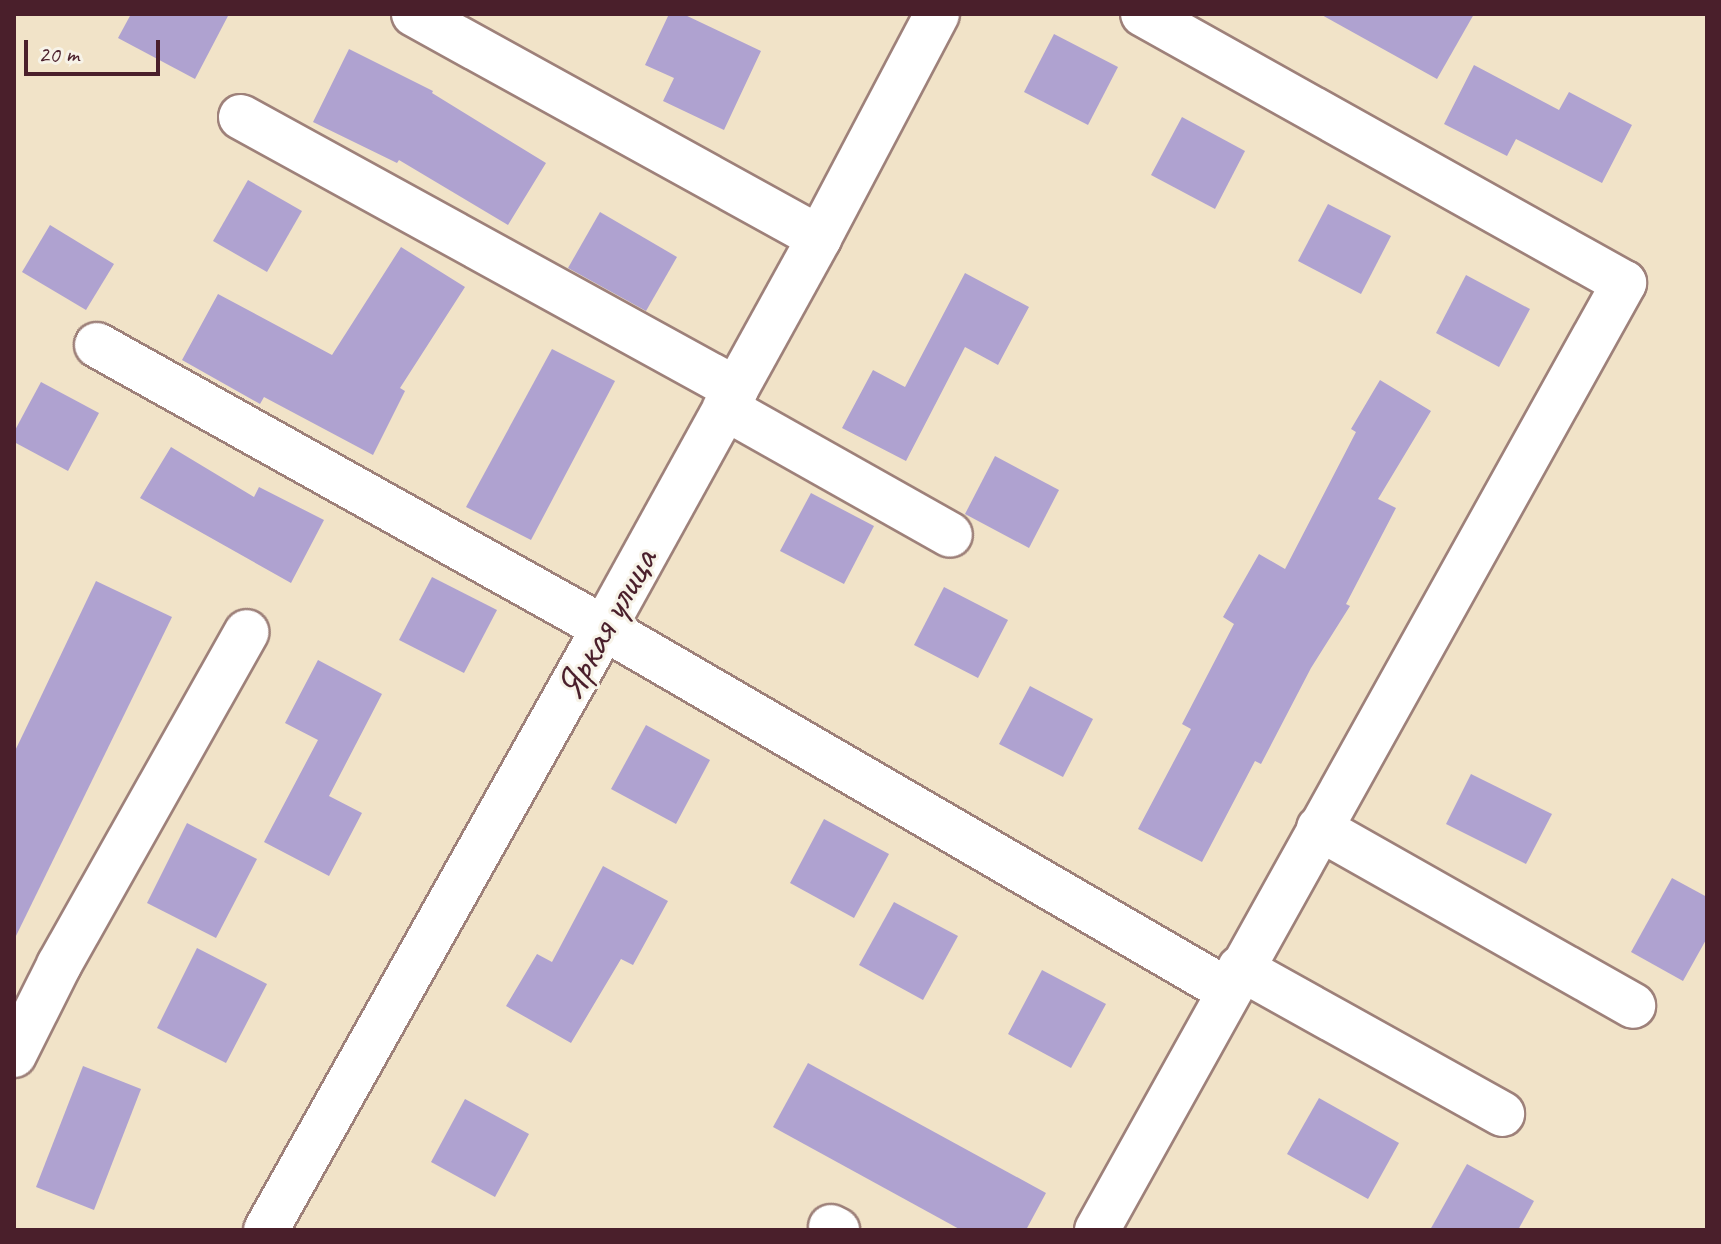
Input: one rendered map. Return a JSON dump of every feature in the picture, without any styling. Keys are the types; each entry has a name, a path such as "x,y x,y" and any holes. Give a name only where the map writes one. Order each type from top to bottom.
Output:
{"street":[{"path":"414,14 819,238"},
{"name":"Яркая улица","path":"266,1230 604,628 819,238 937,14"},
{"path":"1097,1230 1624,283 1143,14"},
{"path":"241,117 730,398 950,535"},
{"path":"97,345 1234,979 1502,1114"},
{"path":"14,1055 59,965 247,632"},
{"path":"1319,828 1633,1006"}],"building":[{"path":"131,14 229,14 195,79 118,38"},
{"path":"669,14 683,14 761,51 724,130 663,101 674,78 645,65"},
{"path":"1320,14 1474,14 1437,79"},
{"path":"1054,34 1118,67 1088,125 1024,92"},
{"path":"349,49 433,91 546,163 508,225 399,160 397,163 313,122"},
{"path":"1474,65 1559,110 1569,92 1632,125 1602,183 1516,139 1507,156 1444,124"},
{"path":"1182,117 1245,151 1215,209 1151,175"},
{"path":"248,180 302,211 267,272 213,241"},
{"path":"1328,204 1391,236 1361,294 1298,261"},
{"path":"600,212 677,257 646,311 568,268"},
{"path":"50,225 114,264 86,310 22,272"},
{"path":"401,247 465,287 400,388 405,391 373,455 264,397 260,404 182,360 218,294 332,355"},
{"path":"965,273 1029,307 998,365 965,347 906,461 842,428 873,370 905,387"},
{"path":"1466,275 1530,309 1499,367 1436,333"},
{"path":"552,349 615,381 531,540 466,507"},
{"path":"1380,380 1431,411 1378,499 1396,508 1346,604 1350,606 1311,668 1261,764 1255,761 1202,862 1138,829 1191,729 1182,724 1234,624 1223,617 1259,554 1285,569 1356,432 1351,429"},
{"path":"41,382 99,413 68,471 14,442 14,432"},
{"path":"171,447 254,497 259,487 324,520 291,583 140,498"},
{"path":"995,456 1059,490 1029,548 965,514"},
{"path":"811,493 874,526 844,584 780,551"},
{"path":"432,577 497,610 464,673 399,640"},
{"path":"96,581 172,617 14,940 14,753"},
{"path":"944,587 1008,620 978,678 914,645"},
{"path":"318,660 382,694 329,796 362,813 329,876 264,842 318,740 285,723"},
{"path":"1030,686 1093,719 1063,777 999,744"},
{"path":"646,725 710,760 676,824 611,789"},
{"path":"1471,774 1552,814 1526,864 1446,824"},
{"path":"824,819 889,854 854,918 790,883"},
{"path":"187,823 257,859 216,938 147,903"},
{"path":"603,866 668,901 633,965 621,959 571,1043 506,1006 537,954 552,962"},
{"path":"1672,878 1707,897 1707,938 1683,981 1631,952"},
{"path":"894,902 958,936 923,1000 859,965"},
{"path":"197,948 267,984 226,1063 157,1028"},
{"path":"1042,970 1106,1004 1071,1068 1008,1034"},
{"path":"808,1063 1046,1193 1026,1230 961,1230 773,1127"},
{"path":"83,1066 141,1089 94,1210 36,1187"},
{"path":"1319,1098 1399,1143 1368,1199 1287,1154"},
{"path":"465,1099 529,1134 495,1197 431,1162"},
{"path":"1467,1164 1534,1201 1518,1230 1430,1230"}]}
